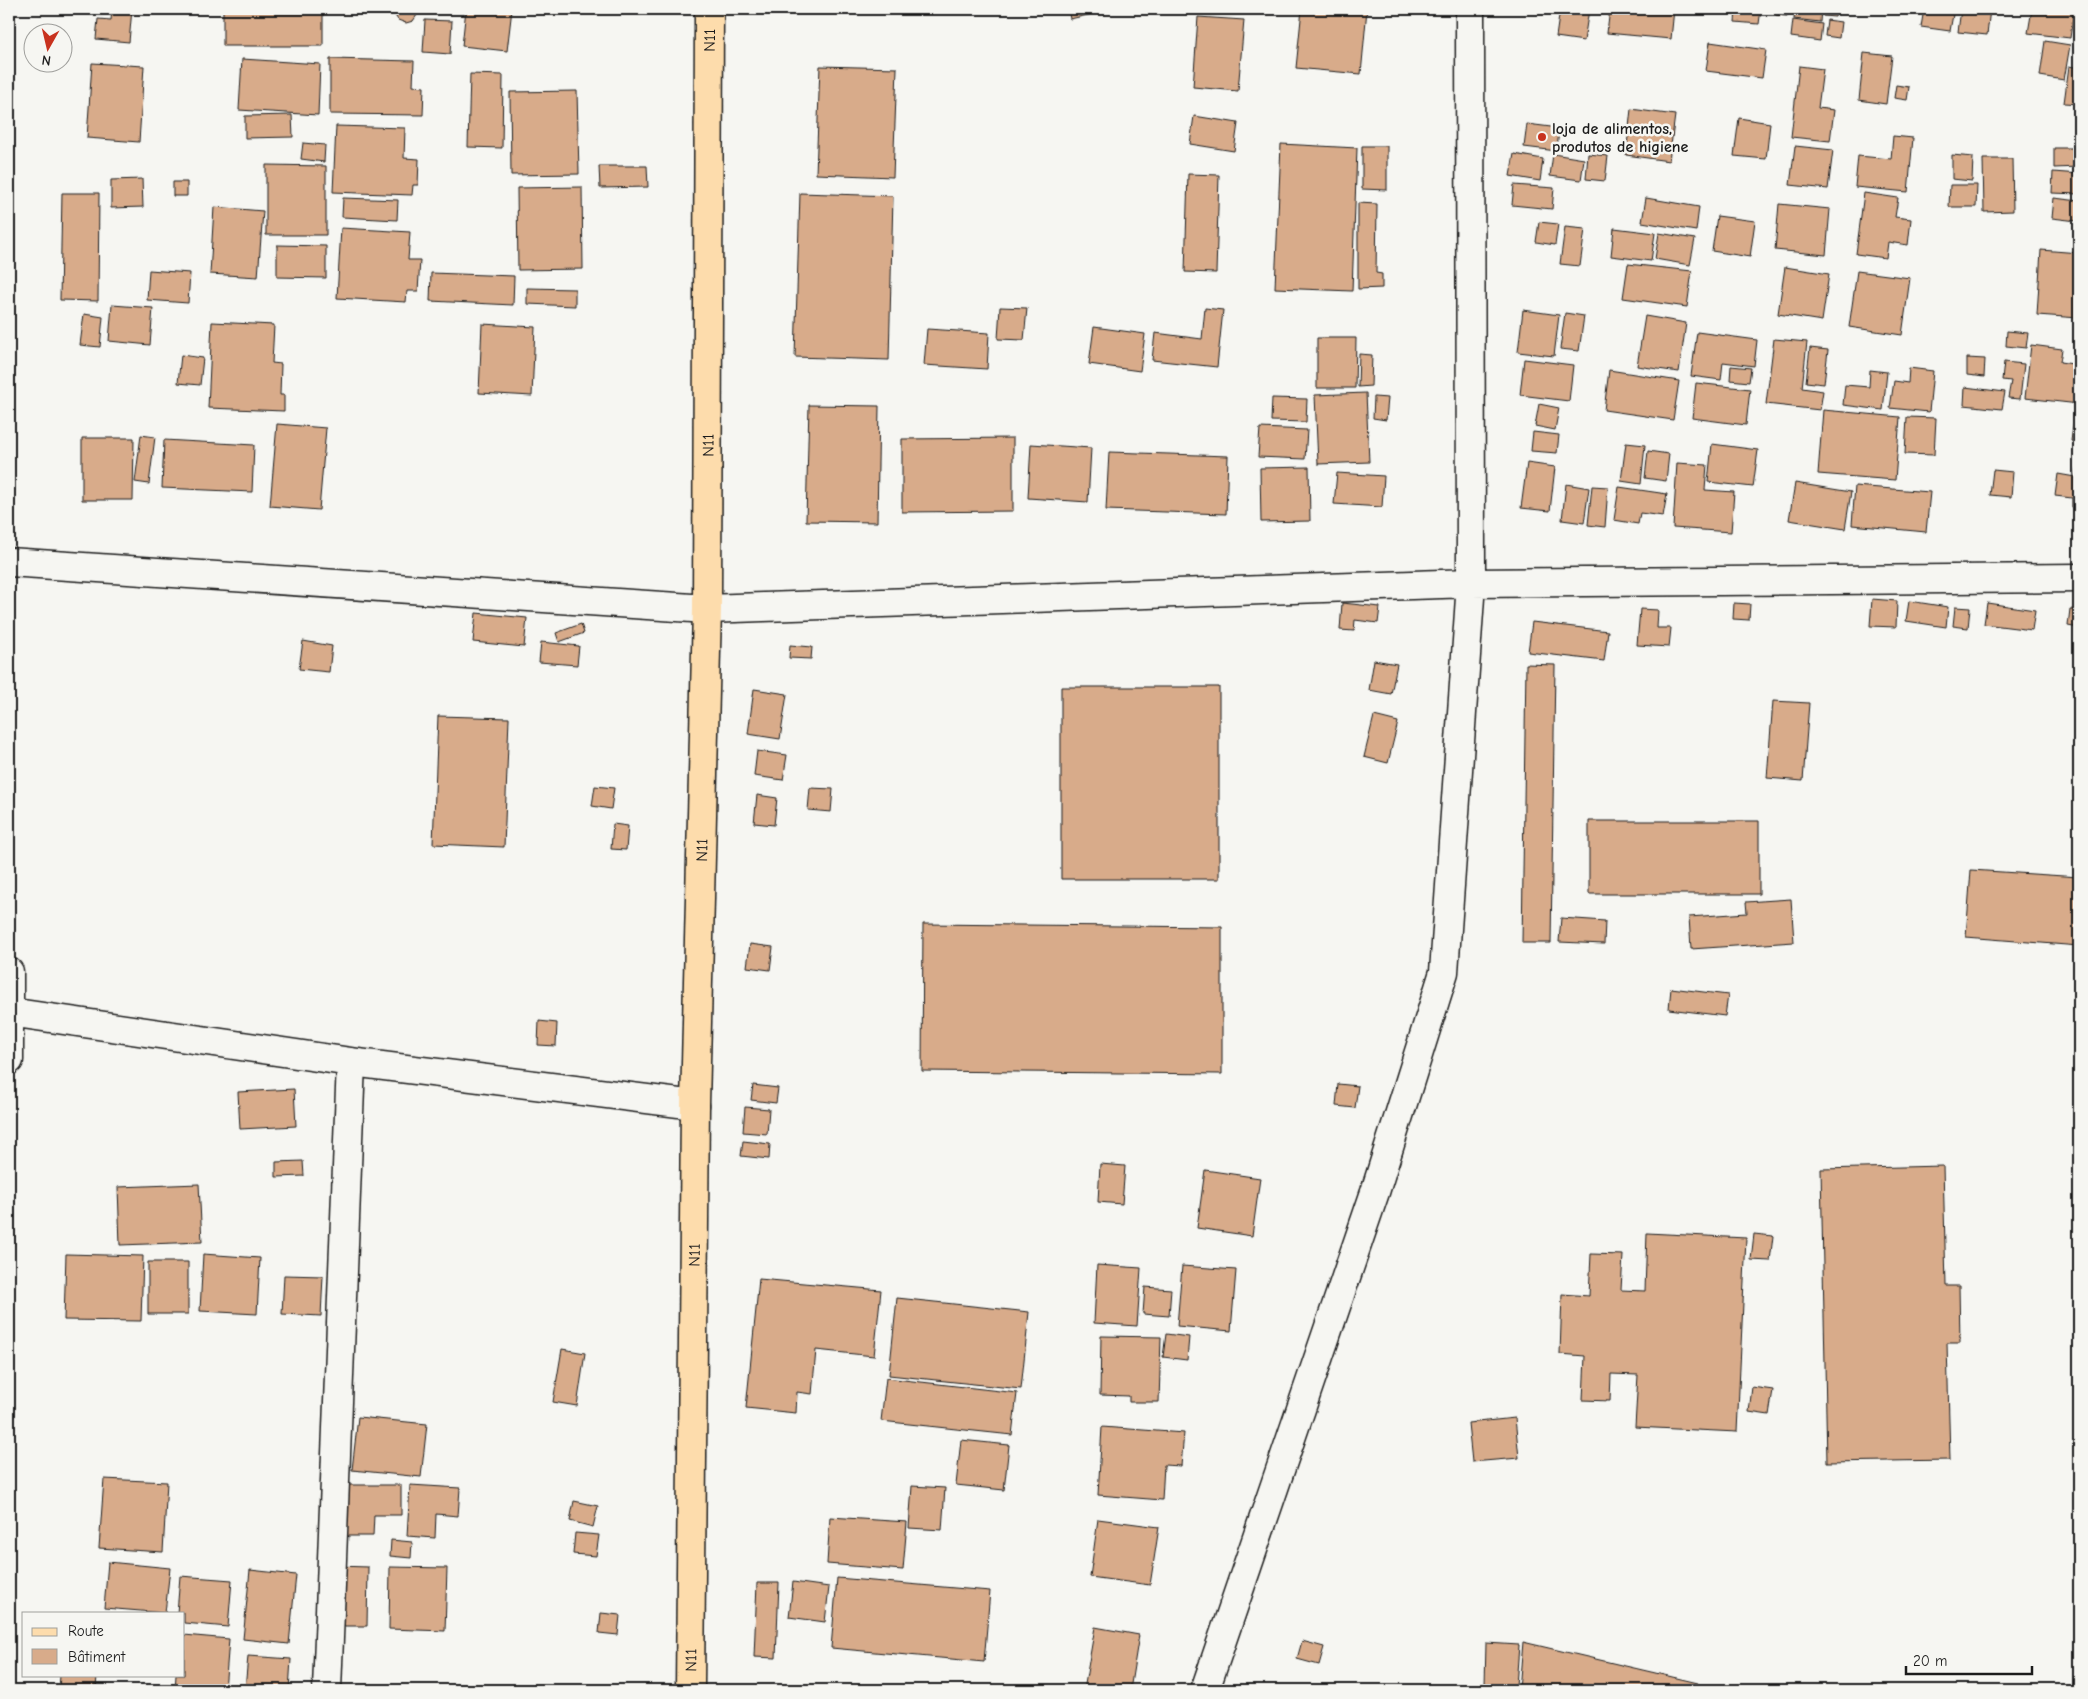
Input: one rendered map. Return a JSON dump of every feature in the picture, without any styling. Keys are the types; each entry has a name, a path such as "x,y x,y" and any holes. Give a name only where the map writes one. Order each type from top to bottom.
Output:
{"main road":[{"name":"N11","path":"690,1690 695,1106 707,609 709,9"}],"street":[{"path":"1205,1690 1374,1192 1444,972 1470,583 1470,9"},
{"path":"9,562 707,609 1470,583 2079,578"},
{"path":"9,972 9,1060"},
{"path":"10,1012 352,1062 695,1106"},
{"path":"327,1690 352,1062"}],"building":[{"path":"112,9 132,9 129,42 96,39 98,19 111,20"},
{"path":"223,9 323,9 323,46 223,46"},
{"path":"394,9 417,9 417,15 413,21 406,23 398,20 394,14"},
{"path":"466,9 512,9 507,51 462,46"},
{"path":"1068,9 1115,9 1070,19"},
{"path":"1302,9 1367,9 1361,74 1296,68"},
{"path":"1560,9 1589,9 1584,41 1556,37"},
{"path":"1610,9 1674,9 1671,39 1607,33"},
{"path":"1736,9 1761,9 1759,24 1735,22"},
{"path":"1777,9 1788,9 1787,16 1776,15"},
{"path":"1795,9 1821,9 1820,22 1794,19"},
{"path":"1824,9 1837,9 1835,17 1823,16"},
{"path":"1924,9 1954,9 1950,31 1921,27"},
{"path":"1961,9 1990,9 1987,35 1958,32"},
{"path":"2032,9 2074,10 2070,38 2028,33"},
{"path":"1198,17 1244,20 1238,91 1193,87"},
{"path":"425,20 452,21 450,54 423,52"},
{"path":"1793,20 1822,24 1820,41 1791,37"},
{"path":"1827,20 1841,22 1839,38 1825,36"},
{"path":"2045,41 2070,45 2064,80 2040,76"},
{"path":"1710,42 1766,50 1762,78 1706,71"},
{"path":"1864,53 1892,56 1886,104 1859,100"},
{"path":"242,59 320,64 318,115 239,110"},
{"path":"330,59 414,61 413,86 424,87 423,115 330,114"},
{"path":"92,63 144,66 139,142 87,138"},
{"path":"820,66 897,68 893,177 816,174"},
{"path":"1799,66 1823,69 1818,108 1834,110 1830,141 1791,137"},
{"path":"2069,66 2079,68 2079,104 2064,103"},
{"path":"470,74 503,75 502,148 468,147"},
{"path":"1896,85 1909,87 1907,100 1894,98"},
{"path":"577,91 579,174 511,175 510,92"},
{"path":"1631,109 1675,115 1669,161 1626,155"},
{"path":"292,115 293,137 245,138 245,116"},
{"path":"1194,116 1238,123 1234,151 1190,144"},
{"path":"1739,118 1770,123 1766,159 1734,156"},
{"name":"loja de alimentos, produtos de higiene","path":"1527,124 1559,128 1557,151 1524,147"},
{"path":"336,126 405,128 404,158 419,159 418,185 413,185 412,195 333,192"},
{"path":"1893,136 1913,138 1908,192 1855,187 1858,156 1891,159"},
{"path":"303,143 325,145 324,162 301,159"},
{"path":"1281,144 1357,148 1352,291 1275,288"},
{"path":"1362,146 1387,146 1387,190 1362,189"},
{"path":"1795,146 1833,150 1828,189 1790,185"},
{"path":"2054,148 2079,148 2079,167 2054,168"},
{"path":"1514,154 1543,159 1540,181 1510,176"},
{"path":"1553,154 1584,159 1581,180 1550,176"},
{"path":"1588,154 1608,156 1605,181 1586,179"},
{"path":"1952,155 1973,157 1972,181 1952,179"},
{"path":"1983,159 2012,159 2013,211 1984,212"},
{"path":"266,165 326,166 326,235 266,235"},
{"path":"599,166 647,166 648,187 600,188"},
{"path":"2053,172 2079,174 2079,194 2052,193"},
{"path":"1188,174 1219,175 1216,273 1185,272"},
{"path":"142,179 143,207 111,208 111,180"},
{"path":"173,182 187,182 187,196 173,196"},
{"path":"1514,185 1554,188 1552,209 1512,205"},
{"path":"1950,185 1977,185 1976,207 1949,207"},
{"path":"582,187 583,269 518,270 517,188"},
{"path":"62,193 99,193 98,301 60,300"},
{"path":"800,193 893,196 889,360 795,357"},
{"path":"1864,193 1898,198 1895,217 1911,219 1908,245 1888,242 1886,258 1856,254"},
{"path":"343,198 398,200 397,220 342,217"},
{"path":"1646,198 1699,207 1696,231 1642,222"},
{"path":"2054,198 2079,201 2077,221 2052,218"},
{"path":"1358,203 1377,204 1376,273 1382,274 1382,288 1358,289"},
{"path":"1779,204 1830,209 1826,255 1775,250"},
{"path":"214,207 263,211 258,277 210,274"},
{"path":"1717,216 1755,221 1750,257 1712,251"},
{"path":"1539,222 1558,224 1555,245 1536,242"},
{"path":"1565,227 1585,229 1580,266 1560,264"},
{"path":"341,228 410,232 408,260 420,260 418,291 407,291 406,302 337,298"},
{"path":"1614,228 1655,233 1651,261 1611,256"},
{"path":"1659,233 1695,239 1690,265 1655,259"},
{"path":"277,245 326,246 326,278 277,277"},
{"path":"2041,250 2079,253 2079,318 2037,315"},
{"path":"1628,264 1692,271 1687,307 1623,298"},
{"path":"1785,267 1829,274 1822,321 1778,314"},
{"path":"149,270 190,273 188,303 147,300"},
{"path":"1857,271 1910,278 1902,335 1849,327"},
{"path":"431,273 514,276 513,305 430,301"},
{"path":"527,288 575,289 575,306 527,304"},
{"path":"112,305 153,308 150,345 109,341"},
{"path":"1000,307 1027,308 1024,340 998,339"},
{"path":"1205,308 1223,310 1217,367 1152,360 1155,333 1202,339"},
{"path":"1523,310 1559,315 1554,356 1518,352"},
{"path":"1565,313 1584,316 1579,351 1560,349"},
{"path":"84,314 103,317 100,347 80,345"},
{"path":"1645,316 1686,323 1679,372 1637,366"},
{"path":"212,322 274,325 272,363 281,364 280,395 284,395 284,411 208,408"},
{"path":"482,324 535,327 532,396 479,393"},
{"path":"1094,327 1145,334 1140,371 1089,364"},
{"path":"927,329 989,333 987,369 924,365"},
{"path":"2007,331 2028,333 2026,348 2006,346"},
{"path":"1697,332 1757,340 1754,366 1723,362 1721,380 1691,376"},
{"path":"1317,338 1356,338 1355,388 1317,388"},
{"path":"1774,339 1807,342 1802,388 1823,391 1820,410 1766,404"},
{"path":"2031,345 2062,349 2060,362 2079,365 2079,404 2025,398"},
{"path":"1810,348 1828,350 1824,384 1806,382"},
{"path":"1359,354 1372,355 1371,386 1358,387"},
{"path":"181,355 203,358 200,385 178,383"},
{"path":"1967,358 1985,359 1984,377 1967,375"},
{"path":"1524,359 1573,365 1569,401 1520,395"},
{"path":"2004,362 2024,364 2020,399 2008,398 2011,381 2002,380"},
{"path":"1731,366 1751,368 1749,382 1730,380"},
{"path":"1909,368 1933,371 1929,412 1890,408 1894,381 1908,383"},
{"path":"1609,370 1679,381 1673,420 1604,410"},
{"path":"1870,370 1887,372 1883,410 1843,405 1845,385 1869,387"},
{"path":"1696,383 1750,389 1746,425 1692,418"},
{"path":"1965,387 2005,392 2002,409 1964,405"},
{"path":"1366,393 1369,462 1318,464 1315,395"},
{"path":"1374,397 1388,398 1386,420 1373,418"},
{"path":"1272,398 1307,399 1306,422 1271,421"},
{"path":"1539,404 1559,408 1555,430 1535,426"},
{"path":"809,405 879,406 877,522 806,521"},
{"path":"1823,410 1900,417 1895,480 1818,474"},
{"path":"2075,412 2079,412 2079,442 2071,441"},
{"path":"1907,417 1936,418 1934,455 1905,454"},
{"path":"277,424 326,428 319,510 270,506"},
{"path":"1260,428 1307,430 1305,459 1258,457"},
{"path":"1533,432 1559,435 1557,453 1531,451"},
{"path":"141,435 155,437 149,484 135,482"},
{"path":"82,438 134,438 133,500 82,500"},
{"path":"1013,438 1013,511 902,512 902,439"},
{"path":"164,440 254,445 252,492 162,488"},
{"path":"1626,443 1645,445 1641,484 1621,481"},
{"path":"1031,444 1091,448 1088,502 1028,498"},
{"path":"1712,444 1758,450 1753,487 1708,482"},
{"path":"2079,450 2079,508 2072,507 2072,498 2055,496 2058,474 2075,477"},
{"path":"1648,451 1669,454 1666,481 1645,478"},
{"path":"1109,452 1228,456 1226,514 1106,510"},
{"path":"1527,463 1555,467 1550,511 1521,508"},
{"path":"1677,463 1707,465 1705,490 1734,492 1731,532 1673,528"},
{"path":"1309,467 1310,521 1261,522 1260,468"},
{"path":"1993,470 2013,472 2011,497 1990,495"},
{"path":"1337,473 1384,476 1382,507 1334,504"},
{"path":"1795,483 1851,492 1845,529 1789,520"},
{"path":"1566,484 1589,488 1584,523 1562,520"},
{"path":"1592,486 1608,487 1605,527 1588,525"},
{"path":"1855,486 1930,492 1926,532 1852,525"},
{"path":"1619,487 1667,494 1663,516 1640,513 1638,524 1614,520"},
{"path":"1872,599 1897,601 1896,627 1870,626"},
{"path":"1909,601 1948,607 1946,627 1906,621"},
{"path":"1342,603 1380,607 1378,623 1355,620 1354,631 1340,630"},
{"path":"1734,603 1750,604 1749,620 1733,619"},
{"path":"1987,603 2035,610 2032,630 1984,624"},
{"path":"1955,607 1970,608 1968,628 1953,626"},
{"path":"1640,609 1658,610 1657,628 1671,628 1669,647 1637,645"},
{"path":"2070,609 2079,610 2079,628 2068,626"},
{"path":"476,613 527,618 524,647 473,642"},
{"path":"1532,622 1608,631 1604,661 1528,652"},
{"path":"581,624 584,633 559,642 556,633"},
{"path":"303,641 332,646 329,672 299,669"},
{"path":"541,642 579,646 577,665 539,662"},
{"path":"790,645 812,647 811,659 789,658"},
{"path":"1374,660 1397,664 1391,694 1369,690"},
{"path":"1526,664 1555,665 1551,943 1522,943"},
{"path":"1061,687 1219,687 1219,879 1061,879"},
{"path":"754,689 787,694 780,739 748,734"},
{"path":"1773,701 1809,703 1803,781 1767,778"},
{"path":"438,716 509,718 504,847 433,844"},
{"path":"1374,716 1398,722 1388,763 1364,757"},
{"path":"757,751 787,755 783,780 754,776"},
{"path":"595,786 614,788 611,809 592,806"},
{"path":"810,788 833,789 831,812 808,810"},
{"path":"757,795 777,798 774,825 754,823"},
{"path":"1589,821 1759,821 1759,894 1589,894"},
{"path":"613,824 628,826 626,850 611,849"},
{"path":"1971,870 2079,877 2079,946 1966,937"},
{"path":"1791,899 1794,942 1691,949 1689,917 1747,913 1746,902"},
{"path":"1561,918 1605,921 1604,944 1559,942"},
{"path":"923,924 1222,927 1222,1074 922,1071"},
{"path":"750,944 773,947 770,970 747,967"},
{"path":"1671,988 1728,995 1725,1016 1669,1009"},
{"path":"539,1021 557,1023 556,1046 538,1045"},
{"path":"1338,1084 1358,1086 1355,1108 1336,1106"},
{"path":"753,1085 778,1088 776,1103 751,1100"},
{"path":"294,1089 296,1126 240,1129 238,1092"},
{"path":"745,1107 769,1109 767,1134 743,1132"},
{"path":"743,1141 770,1144 769,1159 741,1156"},
{"path":"303,1161 304,1176 276,1177 276,1162"},
{"path":"1100,1164 1125,1166 1122,1204 1098,1202"},
{"path":"1943,1166 1946,1286 1959,1286 1960,1343 1947,1343 1950,1460 1827,1462 1821,1169"},
{"path":"1205,1170 1260,1178 1252,1236 1197,1228"},
{"path":"199,1184 202,1242 120,1245 118,1187"},
{"path":"1647,1233 1746,1238 1737,1432 1635,1427 1638,1375 1611,1374 1610,1401 1583,1400 1585,1356 1560,1354 1562,1294 1589,1296 1591,1254 1623,1255 1621,1290 1645,1291"},
{"path":"1754,1234 1773,1236 1770,1261 1751,1260"},
{"path":"66,1254 143,1256 141,1321 64,1320"},
{"path":"203,1254 260,1258 257,1314 200,1311"},
{"path":"148,1262 188,1262 188,1314 148,1314"},
{"path":"1097,1265 1141,1268 1137,1326 1094,1323"},
{"path":"1182,1266 1236,1270 1231,1331 1177,1326"},
{"path":"284,1275 323,1276 321,1316 282,1314"},
{"path":"759,1279 881,1290 874,1356 816,1350 812,1394 797,1392 796,1413 746,1408"},
{"path":"1145,1287 1171,1289 1169,1316 1143,1314"},
{"path":"897,1298 1029,1312 1021,1389 889,1375"},
{"path":"1166,1334 1189,1337 1187,1360 1163,1357"},
{"path":"1101,1336 1161,1337 1159,1402 1129,1402 1129,1396 1100,1395"},
{"path":"562,1349 585,1353 577,1406 553,1402"},
{"path":"886,1378 1017,1393 1012,1435 881,1421"},
{"path":"1752,1387 1773,1390 1769,1415 1749,1412"},
{"path":"358,1417 427,1424 421,1477 352,1470"},
{"path":"1515,1418 1519,1458 1472,1462 1468,1423"},
{"path":"1102,1427 1184,1433 1181,1466 1164,1465 1162,1500 1098,1495"},
{"path":"961,1440 1009,1445 1004,1490 956,1485"},
{"path":"104,1479 167,1482 163,1552 99,1548"},
{"path":"345,1485 401,1485 401,1515 374,1515 373,1536 346,1536"},
{"path":"410,1485 460,1488 458,1516 436,1514 435,1538 407,1536"},
{"path":"912,1486 945,1488 942,1530 909,1528"},
{"path":"574,1501 598,1506 593,1527 570,1521"},
{"path":"830,1517 907,1522 903,1570 827,1564"},
{"path":"1098,1519 1159,1527 1150,1585 1090,1577"},
{"path":"575,1533 599,1535 596,1556 573,1554"},
{"path":"391,1540 412,1542 411,1558 390,1556"},
{"path":"108,1562 170,1568 165,1612 104,1608"},
{"path":"337,1566 368,1567 367,1626 337,1626"},
{"path":"390,1567 447,1568 445,1631 389,1629"},
{"path":"250,1570 296,1575 289,1644 243,1639"},
{"path":"180,1576 232,1580 228,1627 185,1623 185,1612 177,1612"},
{"path":"837,1578 990,1591 984,1662 831,1648"},
{"path":"793,1582 829,1587 825,1622 789,1617"},
{"path":"757,1583 779,1583 776,1658 754,1657"},
{"path":"601,1613 620,1615 618,1635 599,1633"},
{"path":"1095,1627 1139,1635 1130,1690 1084,1690"},
{"path":"185,1635 229,1639 225,1690 175,1690 176,1676 185,1676"},
{"path":"1302,1641 1324,1647 1319,1665 1297,1659"},
{"path":"1523,1642 1698,1683 1697,1690 1519,1690"},
{"path":"1486,1643 1519,1645 1516,1686 1485,1685"},
{"path":"248,1656 291,1659 289,1690 245,1690"},
{"path":"60,1676 97,1676 96,1690 59,1690"}],"place":[{"name":"loja de alimentos, produtos de higiene","path":"1542,137"}]}
